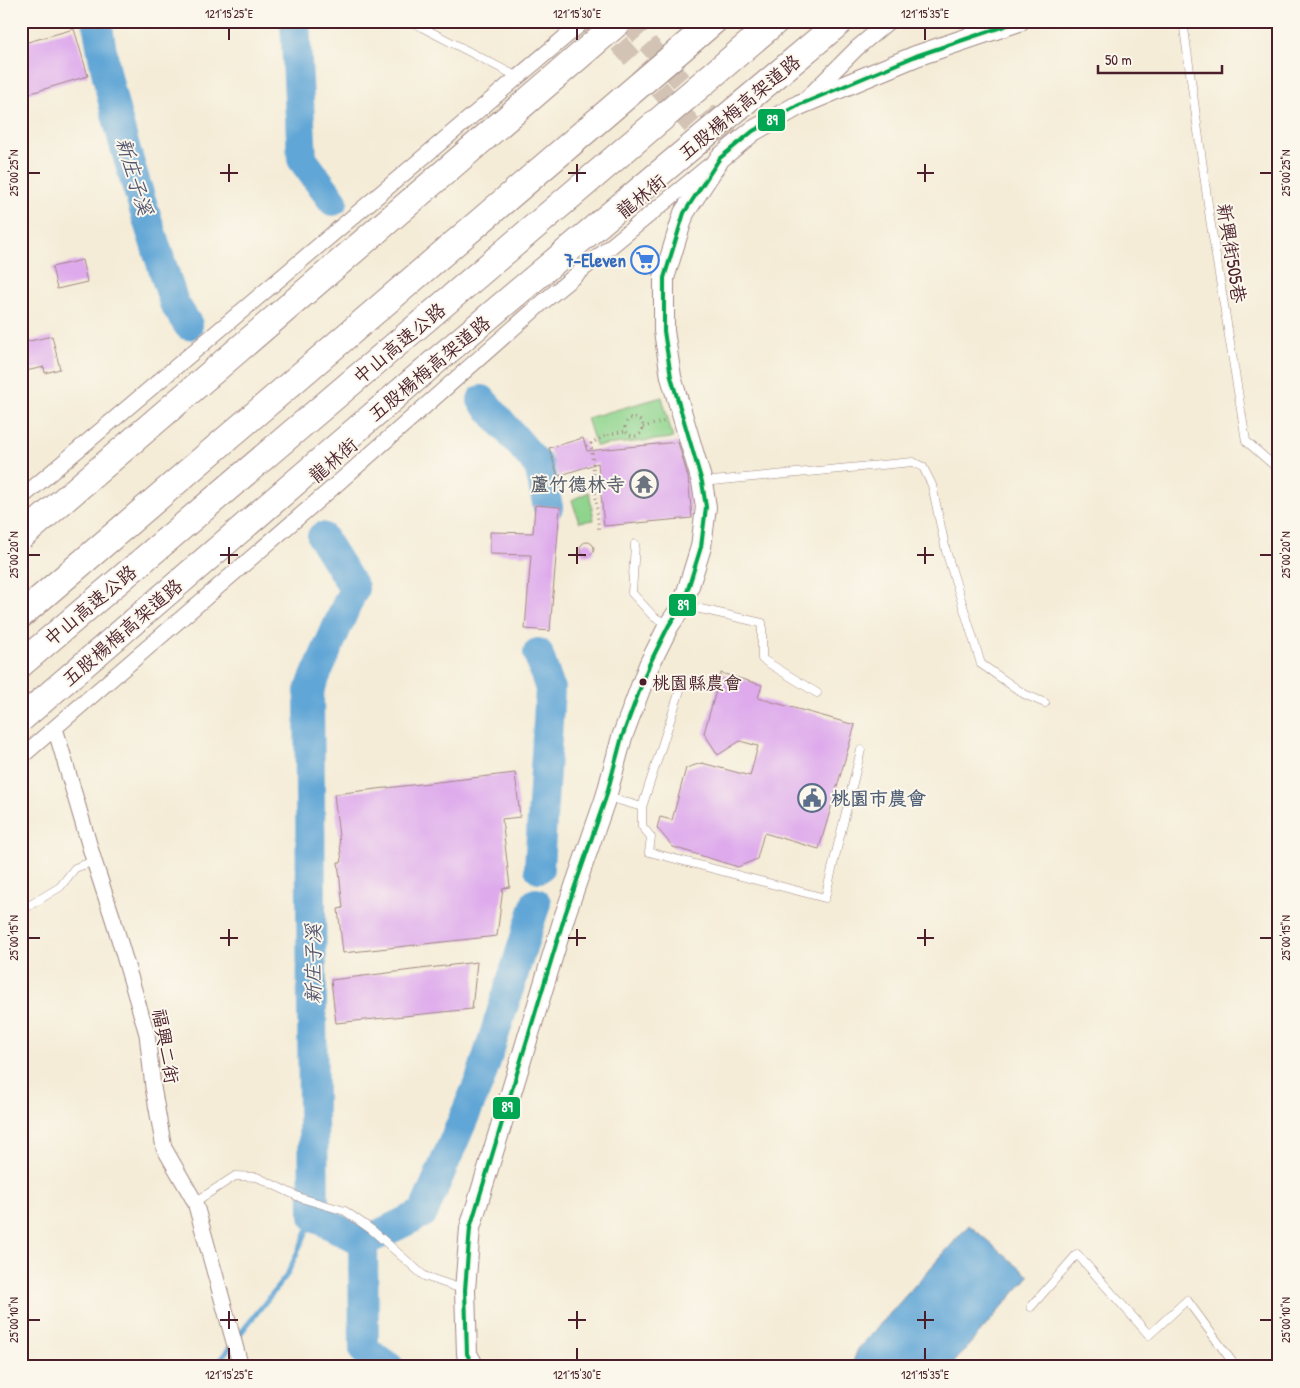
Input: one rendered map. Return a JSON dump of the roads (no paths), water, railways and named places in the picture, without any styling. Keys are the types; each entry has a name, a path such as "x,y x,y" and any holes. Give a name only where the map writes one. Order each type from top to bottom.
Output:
{"highway":[{"path":"21,537 620,21"},
{"name":"中山高速公路","path":"21,615 714,21"},
{"name":"中山高速公路","path":"21,664 776,21"},
{"name":"五股楊梅高架道路","path":"21,719 436,361 841,21"}],"street":[{"path":"21,498 584,21"},
{"path":"799,105 857,48 889,21"},
{"path":"474,1367 467,1354 465,1290 470,1228 565,914 606,797 622,737 649,665 669,625 683,606 701,546 706,508 702,482 671,377 664,331 664,278 684,213 717,154 733,140 753,132 799,105 916,56 1019,21"},
{"name":"龍林街","path":"21,757 330,490 508,332 717,154"},
{"name":"福興二街","path":"55,728 147,1034 153,1087 164,1148 194,1202 239,1360"}],"lane":[{"path":"410,21 518,77"},
{"name":"新興街505巷","path":"1183,21 1210,219 1246,441 1278,469 1279,476"},
{"path":"702,482 913,462 923,467 932,485 946,551 981,664 1024,694 1044,703"},
{"path":"635,544 632,593 654,617 669,625"},
{"path":"683,606 762,622 762,659 817,693"},
{"path":"681,687 642,807 642,826 650,837 649,852 825,898 861,750"},
{"path":"606,797 642,807"},
{"path":"22,910 60,887 75,868 94,861"},
{"path":"194,1202 235,1176 257,1177 301,1198 345,1211 394,1248 424,1276 465,1290"},
{"path":"1031,1307 1077,1254 1149,1334 1186,1300 1236,1367"}],"water":[{"path":"969,1225 1029,1276 950,1367 851,1367 858,1349"}],"waterway":[{"name":"新庄子溪","path":"97,21 111,93 130,164 174,303 188,325"},
{"path":"295,21 302,159 333,201"},
{"path":"482,400 539,466 548,507"},
{"name":"新庄子溪","path":"322,537 354,588 309,691 314,1216 363,1242 364,1350 389,1367"},
{"path":"538,653 550,689 539,868"},
{"path":"363,1242 423,1213 480,1080 536,903"},
{"path":"236,1339 287,1275 314,1216"},
{"path":"214,1367 231,1346"}],"tunnel":[{"path":"599,21 714,150"},
{"path":"628,21 730,137"}],"place":[{"name":"7-Eleven","path":"645,260"},
{"name":"蘆竹德林寺","path":"644,484"},
{"name":"桃園縣農會","path":"643,682"},
{"name":"桃園市農會","path":"812,798"}]}
